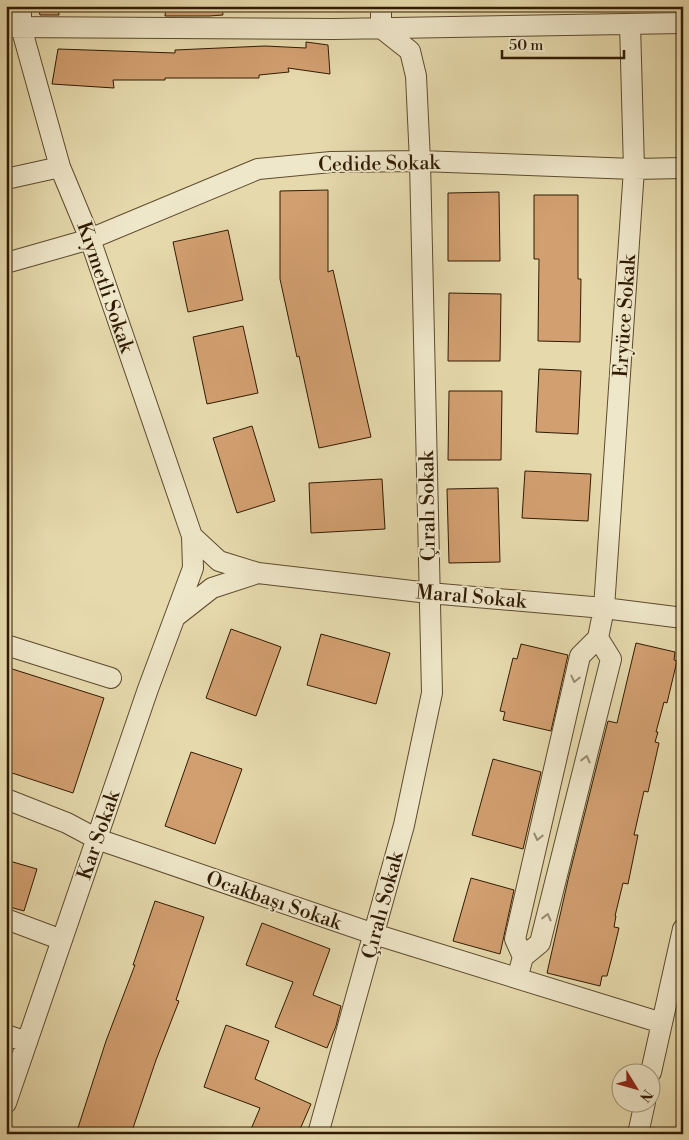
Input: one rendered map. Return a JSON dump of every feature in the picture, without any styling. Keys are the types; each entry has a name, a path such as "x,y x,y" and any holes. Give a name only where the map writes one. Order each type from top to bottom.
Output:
{"street":[{"name":"Kıymetli Sokak","path":"21,6 14,27 60,167 90,239 192,536 193,568"},
{"path":"381,6 381,28"},
{"path":"14,27 381,28 683,23"},
{"name":"Eryüce Sokak","path":"598,638 604,608 634,169 630,24"},
{"name":"Çıralı Sokak","path":"318,1134 404,825 432,693 420,161 416,76 410,51 381,28"},
{"name":"Cedide Sokak","path":"6,263 90,239 258,169 331,162 420,161 634,169 683,168"},
{"path":"6,179 60,167"},
{"path":"192,536 219,561 258,574"},
{"name":"Kar Sokak","path":"6,1102 148,689 193,568"},
{"path":"174,618 212,588 258,574"},
{"name":"Maral Sokak","path":"258,574 429,593 604,608 683,618"},
{"path":"517,979 523,957 540,943 610,658 598,638 580,656 515,940 523,957"},
{"path":"6,645 111,678"},
{"name":"Ocakbaşı Sokak","path":"6,799 67,823 97,839 374,934 662,1023"},
{"path":"6,919 62,940"},
{"path":"653,1062 662,1023 678,978 683,929"},
{"path":"6,1035 27,1042"},
{"path":"638,1134 643,1112"}],"building":[{"path":"38,6 58,6 59,15 40,15"},
{"path":"166,6 222,6 223,15 165,16"},
{"path":"306,42 328,45 330,74 288,68 289,72 259,75 259,78 113,80 114,88 52,84 58,49 175,53 175,50 265,46 306,48"},
{"path":"328,190 328,272 333,270 371,437 319,448 280,279 280,191"},
{"path":"499,192 500,261 448,261 448,193"},
{"path":"534,195 578,195 578,279 581,279 580,342 538,341 539,259 534,259"},
{"path":"228,230 243,300 188,312 173,242"},
{"path":"449,293 501,294 500,361 448,361"},
{"path":"243,326 258,393 207,404 193,337"},
{"path":"539,369 581,371 578,434 536,432"},
{"path":"449,391 502,391 501,460 448,460"},
{"path":"252,426 275,501 237,513 213,438"},
{"path":"525,471 591,474 588,521 522,518"},
{"path":"382,479 385,529 311,533 309,483"},
{"path":"498,488 500,562 449,563 447,489"},
{"path":"231,629 281,647 256,716 206,698"},
{"path":"321,634 390,653 376,704 307,685"},
{"path":"636,643 675,652 674,660 677,661 667,703 664,702 656,732 658,732 655,742 659,743 648,792 644,791 634,835 638,835 628,884 623,883 615,916 614,927 619,928 607,976 602,976 600,986 547,973 608,721 617,723"},
{"path":"521,644 568,655 551,731 503,720 505,712 500,711 513,658 517,659"},
{"path":"6,667 104,698 73,793 6,771"},
{"path":"191,752 242,769 215,844 165,826"},
{"path":"493,759 541,772 523,849 472,835"},
{"path":"6,860 37,869 24,911 6,906"},
{"path":"471,878 514,890 500,954 453,941"},
{"path":"155,901 204,917 176,1000 179,1001 156,1060 131,1134 76,1134 106,1041 135,965 133,965"},
{"path":"262,923 330,949 313,995 341,1006 336,1026 327,1048 275,1027 293,982 246,965"},
{"path":"226,1025 269,1041 255,1079 311,1104 298,1134 249,1134 260,1108 204,1087"}]}
